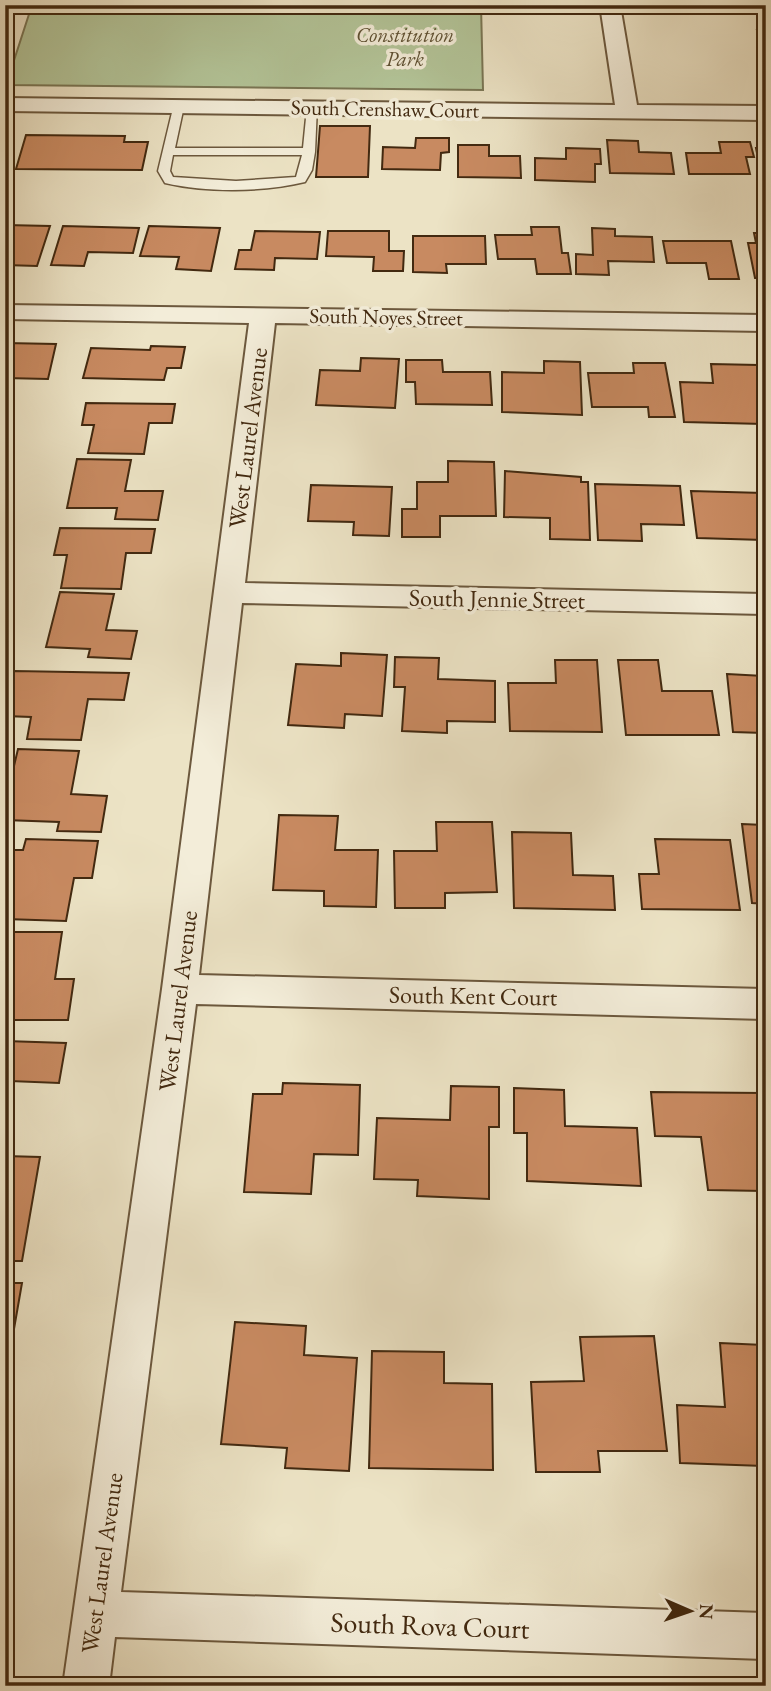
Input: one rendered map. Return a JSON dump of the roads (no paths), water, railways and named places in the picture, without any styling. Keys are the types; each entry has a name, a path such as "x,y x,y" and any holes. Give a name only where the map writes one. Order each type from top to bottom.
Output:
{"street":[{"path":"610,5 627,111"},
{"name":"South Crenshaw Court","path":"5,104 766,113"},
{"name":"South Noyes Street","path":"5,312 766,323"},
{"name":"West Laurel Avenue","path":"86,1686 180,989 263,315"},
{"name":"South Jennie Street","path":"228,593 766,604"},
{"name":"South Kent Court","path":"180,989 766,1004"},
{"name":"South Rova Court","path":"94,1614 766,1636"}],"lane":[{"path":"178,106 166,177 172,181 188,183 297,181 304,176 313,108"},
{"path":"169,151 309,152"}],"park label":[{"name":"Constitution Park","path":"405,47"}]}
